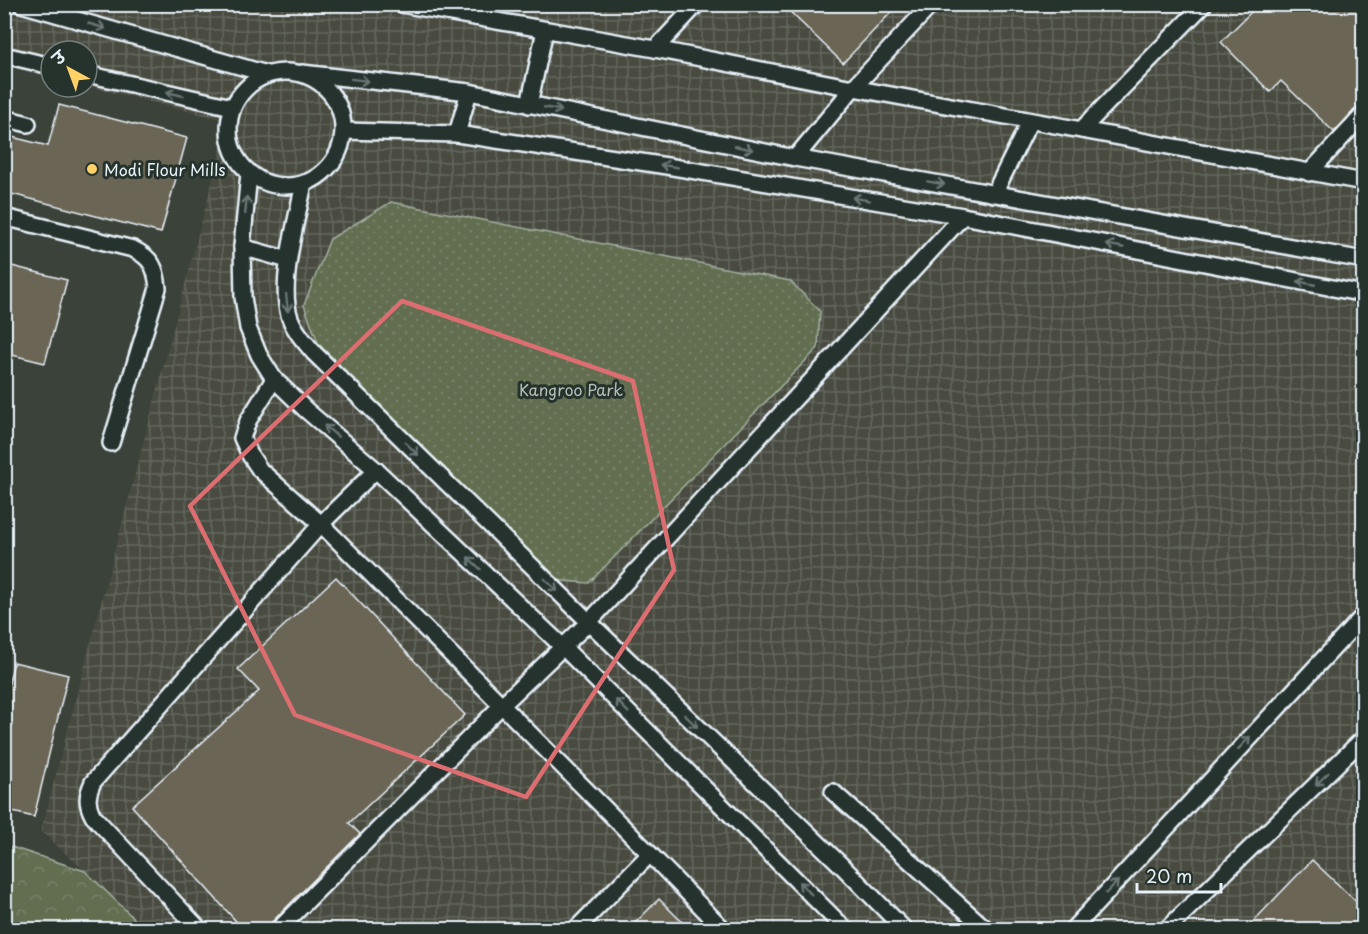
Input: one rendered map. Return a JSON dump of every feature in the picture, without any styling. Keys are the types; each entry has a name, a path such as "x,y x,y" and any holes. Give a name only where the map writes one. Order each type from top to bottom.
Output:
{"lane":[{"path":"21,4 267,75"},
{"path":"401,4 1364,182"},
{"path":"473,18 486,4"},
{"path":"654,49 697,4"},
{"path":"795,158 853,88 932,4"},
{"path":"1081,130 1204,4"},
{"path":"529,105 545,30"},
{"path":"4,55 39,63"},
{"path":"302,73 323,84 339,104 344,131 340,150 330,166 315,179 280,186 263,182 249,173 237,159 230,141 229,122 232,107 259,78 294,72 469,92 795,158 1364,260"},
{"path":"99,77 232,107"},
{"path":"457,134 469,92"},
{"path":"1309,173 1364,114"},
{"path":"4,118 28,124"},
{"path":"994,194 1030,121"},
{"path":"344,131 457,134 667,166 963,216 1364,294"},
{"path":"249,173 242,247 243,297 248,328 259,355 274,379 306,411 376,470 563,647 846,930"},
{"path":"304,183 288,260 286,301 297,333 314,353 824,848 905,930"},
{"path":"278,930 502,705 589,622 963,216"},
{"path":"4,217 133,249 144,254 157,274 158,288 111,443"},
{"path":"242,247 288,260"},
{"path":"274,379 248,421 243,438 260,470 321,524 724,930"},
{"path":"200,930 93,816 87,801 89,792 93,782 321,524 376,470"},
{"path":"1072,930 1364,615"},
{"path":"1166,930 1364,738"},
{"path":"833,792 987,930"},
{"path":"575,930 650,854"}],"highlighted area":[{"path":"402,301 633,381 674,570 526,797 295,715 190,506"}],"shaded area":[{"path":"5,4 1363,5 1363,929 148,929 41,831 228,121 99,89 99,39 39,39 39,74 5,65"}],"green space":[{"name":"Kangroo Park","path":"391,202 790,281 820,311 818,348 589,583 552,580 319,345 304,305 330,239"},
{"path":"5,845 85,871 145,929 5,929"}],"building":[{"path":"782,4 899,4 843,63"},
{"path":"1259,4 1364,4 1364,105 1357,107 1334,132 1281,81 1270,92 1221,42"},
{"name":"Modi Flour Mills","path":"59,105 187,138 161,233 4,192 4,135 48,146"},
{"path":"4,264 67,280 45,363 4,353"},
{"path":"336,577 465,715 349,823 360,834 271,923 268,930 244,930 132,806 259,691 238,669"},
{"path":"14,662 68,675 34,817 4,810 4,702"},
{"path":"1312,860 1364,909 1364,930 1245,930"},
{"path":"659,899 690,930 628,930"}],"place":[{"name":"Modi Flour Mills","path":"92,169"}]}
